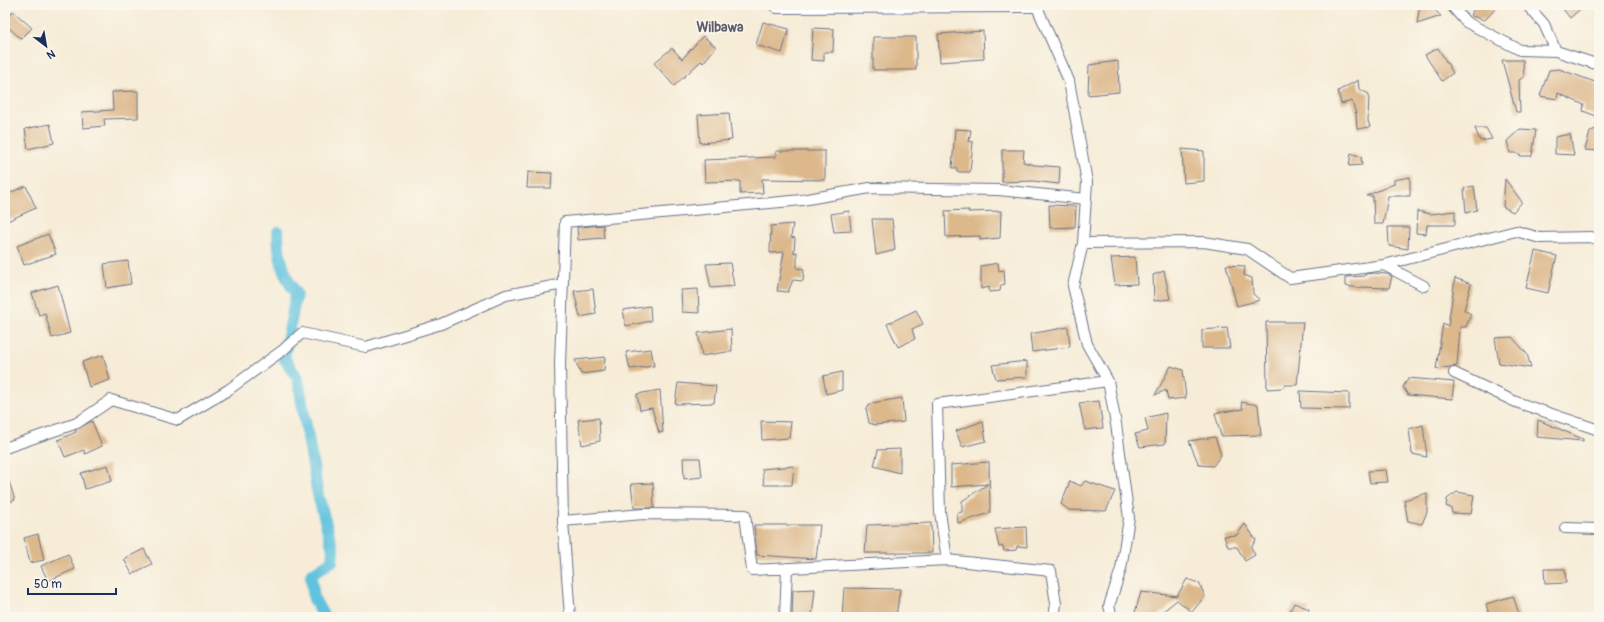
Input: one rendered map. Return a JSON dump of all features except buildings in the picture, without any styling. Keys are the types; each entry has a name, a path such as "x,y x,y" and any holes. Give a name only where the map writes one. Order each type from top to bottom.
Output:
{"street":[{"path":"773,5 777,8 1037,6 1069,81 1087,182 1083,243 1073,286 1088,344 1108,381 1116,424 1129,518 1121,569 1109,606 1112,617"},
{"path":"1451,5 1466,22 1520,50 1556,51 1599,65"},
{"path":"1527,5 1544,24 1556,51"},
{"path":"570,617 563,521 560,364 565,222 802,200 870,188 998,190 1086,199"},
{"path":"1083,243 1204,242 1247,249 1290,278 1384,265 1516,231 1540,238 1591,237 1599,240"},
{"path":"1384,265 1424,286"},
{"path":"5,448 77,423 111,400 178,420 228,390 283,350 302,333 366,347 440,324 506,295 563,284"},
{"path":"1454,373 1516,402 1599,430"},
{"path":"947,560 940,512 937,404 1108,381"},
{"path":"563,521 643,514 745,515 752,570 947,560 1051,571 1056,604 1054,617"},
{"path":"1565,528 1599,529"},
{"path":"786,617 787,568"}],"waterway":[{"path":"278,232 282,264 291,287 296,294 284,358 298,379 318,495 333,549 332,561 311,575 314,599 324,617"}],"district":[{"name":"Wilbawa","path":"720,27"}]}
